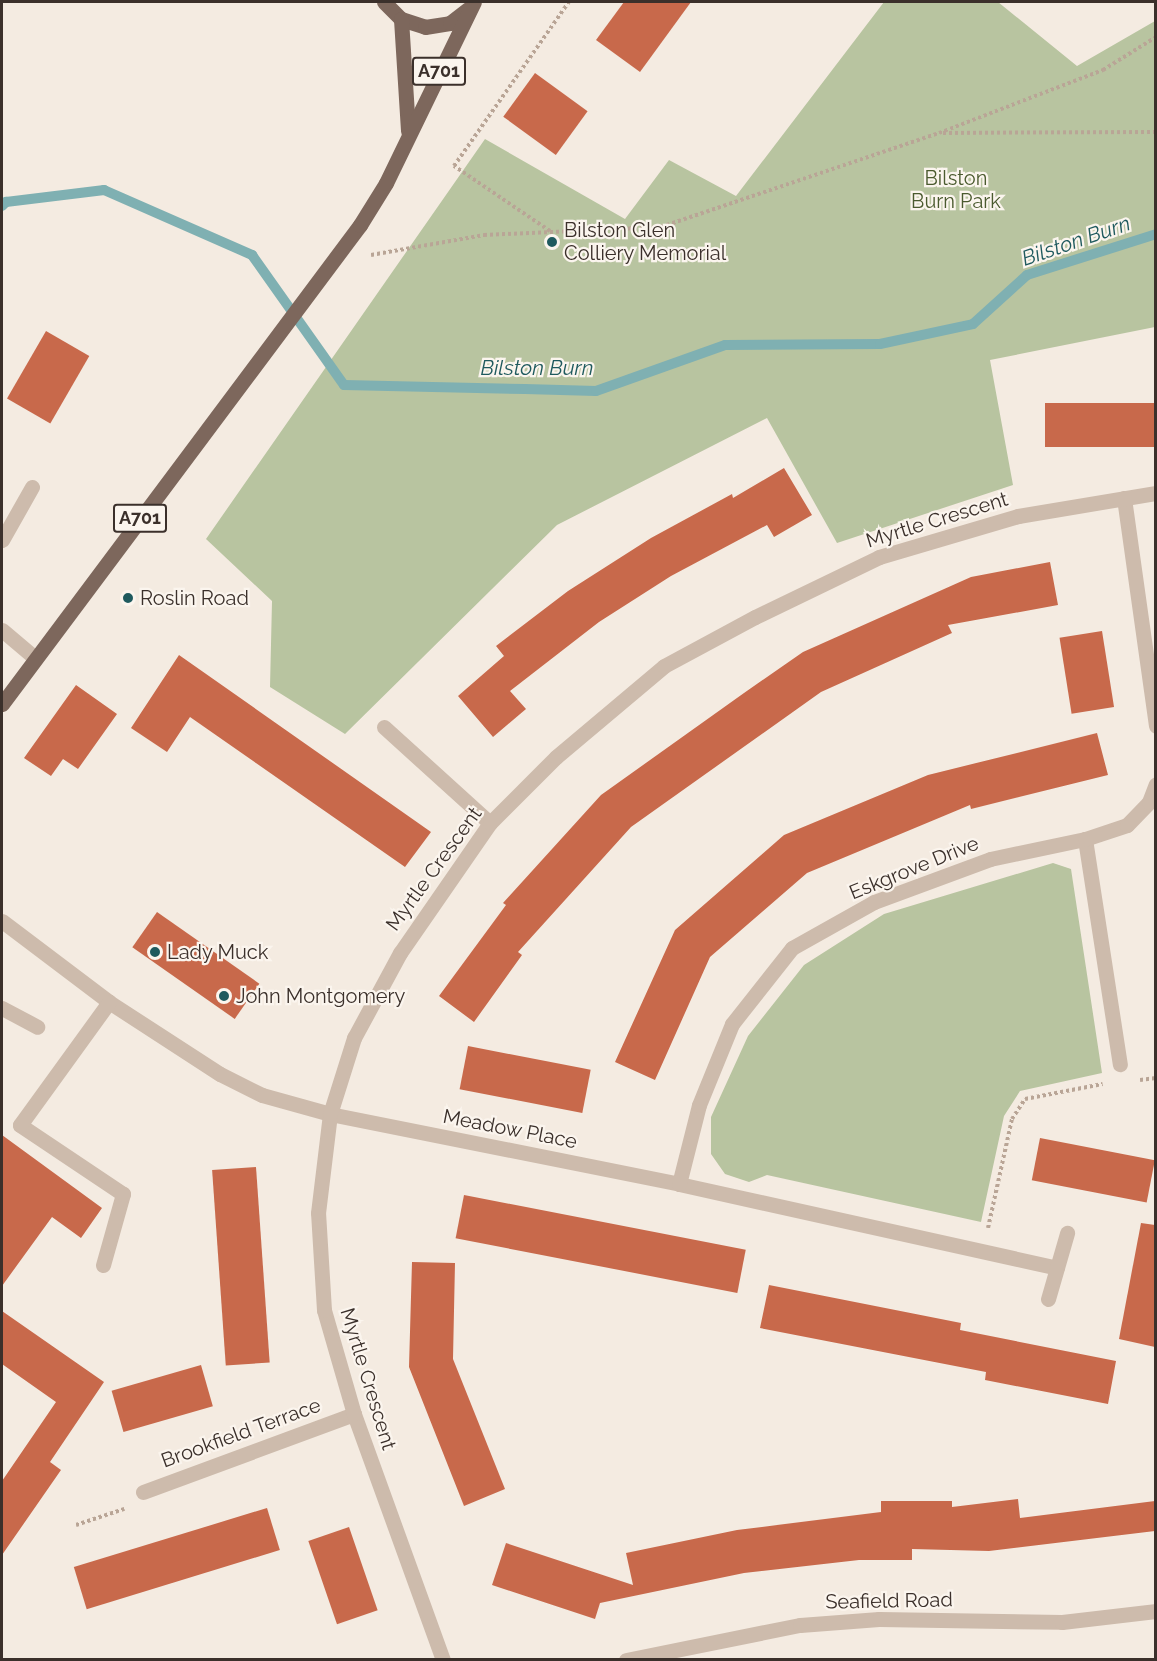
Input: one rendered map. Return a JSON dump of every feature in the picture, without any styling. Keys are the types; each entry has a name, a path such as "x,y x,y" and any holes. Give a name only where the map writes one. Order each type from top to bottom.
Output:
{"main road":[{"path":"384,2 401,19 425,27 450,23 472,4"},
{"name":"A701","path":"2,704 360,225 386,183 472,4"},
{"name":"A701","path":"401,19 408,134"}],"street":[{"path":"2,540 32,487"},
{"name":"Myrtle Crescent","path":"443,1659 354,1414 324,1310 318,1213 330,1114 354,1038 400,953 490,823 556,757 664,666 755,617 879,557 1018,516 1155,493"},
{"path":"1124,498 1155,726"},
{"path":"2,630 35,658"},
{"path":"384,727 490,823"},
{"name":"Eskgrove Drive","path":"679,1184 699,1106 732,1024 792,948 874,902 990,859 1085,839 1127,825 1149,802 1155,784"},
{"path":"1085,839 1120,1064"},
{"name":"Meadow Place","path":"2,921 109,1002 220,1074 262,1095 330,1114 679,1184 1057,1268"},
{"path":"103,1265 123,1194 20,1125 109,1002"},
{"path":"2,1008 37,1027"},
{"path":"1048,1299 1067,1233"},
{"name":"Brookfield Terrace","path":"143,1492 354,1414"},
{"name":"Seafield Road","path":"626,1659 800,1625 879,1619 1062,1622 1155,1611"}],"path":[{"path":"550,232 454,166 569,2"},
{"path":"332,262 484,235 661,227 939,133 1103,70 1155,37"},
{"path":"939,133 1155,132"},
{"path":"1133,1080 1155,1078"},
{"path":"982,1252 1012,1119 1025,1099 1110,1083"},
{"path":"76,1525 138,1504 143,1492"}],"green space":[{"name":"Bilston Burn Park","path":"884,2 998,2 1077,66 1155,21 1155,327 990,360 1013,485 837,543 767,418 557,525 345,734 270,687 272,601 206,539 485,139 625,219 669,160 736,196"},
{"path":"1053,863 1071,869 1102,1073 1020,1091 1004,1116 981,1222 767,1175 749,1182 725,1174 711,1154 711,1117 748,1036 804,965 884,914"}],"building":[{"path":"624,2 691,2 640,72 596,40"},
{"path":"535,73 588,111 556,155 503,117"},
{"path":"46,331 89,356 50,424 7,399"},
{"path":"1045,403 1155,403 1155,447 1045,447"},
{"path":"784,468 812,515 774,537 767,525 671,576 599,622 510,691 526,709 493,737 458,696 504,656 496,646 568,591 651,538 732,494 733,498"},
{"path":"1050,562 1058,605 948,625 952,633 821,692 631,827 518,952 522,955 474,1022 439,996 506,905 503,903 601,795 744,693 803,652 971,577"},
{"path":"1102,631 1114,707 1072,714 1060,638"},
{"path":"179,655 431,832 405,867 190,717 167,752 131,728"},
{"path":"76,685 117,714 78,769 63,759 51,776 24,758"},
{"path":"1097,733 1108,775 971,809 970,805 807,873 710,957 655,1080 615,1062 675,930 784,835 928,775"},
{"path":"157,912 259,984 235,1019 132,947"},
{"path":"468,1046 591,1070 582,1113 460,1089"},
{"path":"2,1135 102,1208 81,1238 52,1217 2,1286"},
{"path":"1040,1138 1155,1160 1147,1203 1032,1180"},
{"path":"256,1167 270,1363 226,1366 212,1170"},
{"path":"464,1195 746,1250 737,1293 456,1238"},
{"path":"1141,1223 1155,1225 1155,1347 1119,1339"},
{"path":"412,1262 455,1263 453,1359 505,1489 464,1506 409,1367"},
{"path":"769,1285 961,1323 960,1330 1116,1361 1108,1404 985,1380 986,1372 760,1328"},
{"path":"2,1311 104,1382 50,1462 61,1470 2,1555 2,1481 56,1402 2,1364"},
{"path":"201,1365 213,1406 123,1432 112,1391"},
{"path":"1018,1499 1020,1518 1155,1501 1155,1531 989,1551 912,1549 912,1560 859,1560 744,1573 600,1603 595,1619 492,1585 506,1543 633,1585 626,1553 737,1530 881,1512 881,1501 952,1501 952,1507"},
{"path":"267,1508 280,1550 87,1609 74,1567"},
{"path":"349,1527 378,1610 337,1624 308,1541"}],"waterway":[{"name":"Bilston Burn","path":"2,206 6,202 104,190 252,255 344,385 596,391 725,345 880,344 973,324 1027,275 1156,234"}],"place":[{"name":"Bilston Glen Colliery Memorial","path":"552,242"},
{"name":"Roslin Road","path":"128,598"},
{"name":"Lady Muck","path":"155,952"},
{"name":"John Montgomery","path":"224,996"}]}
